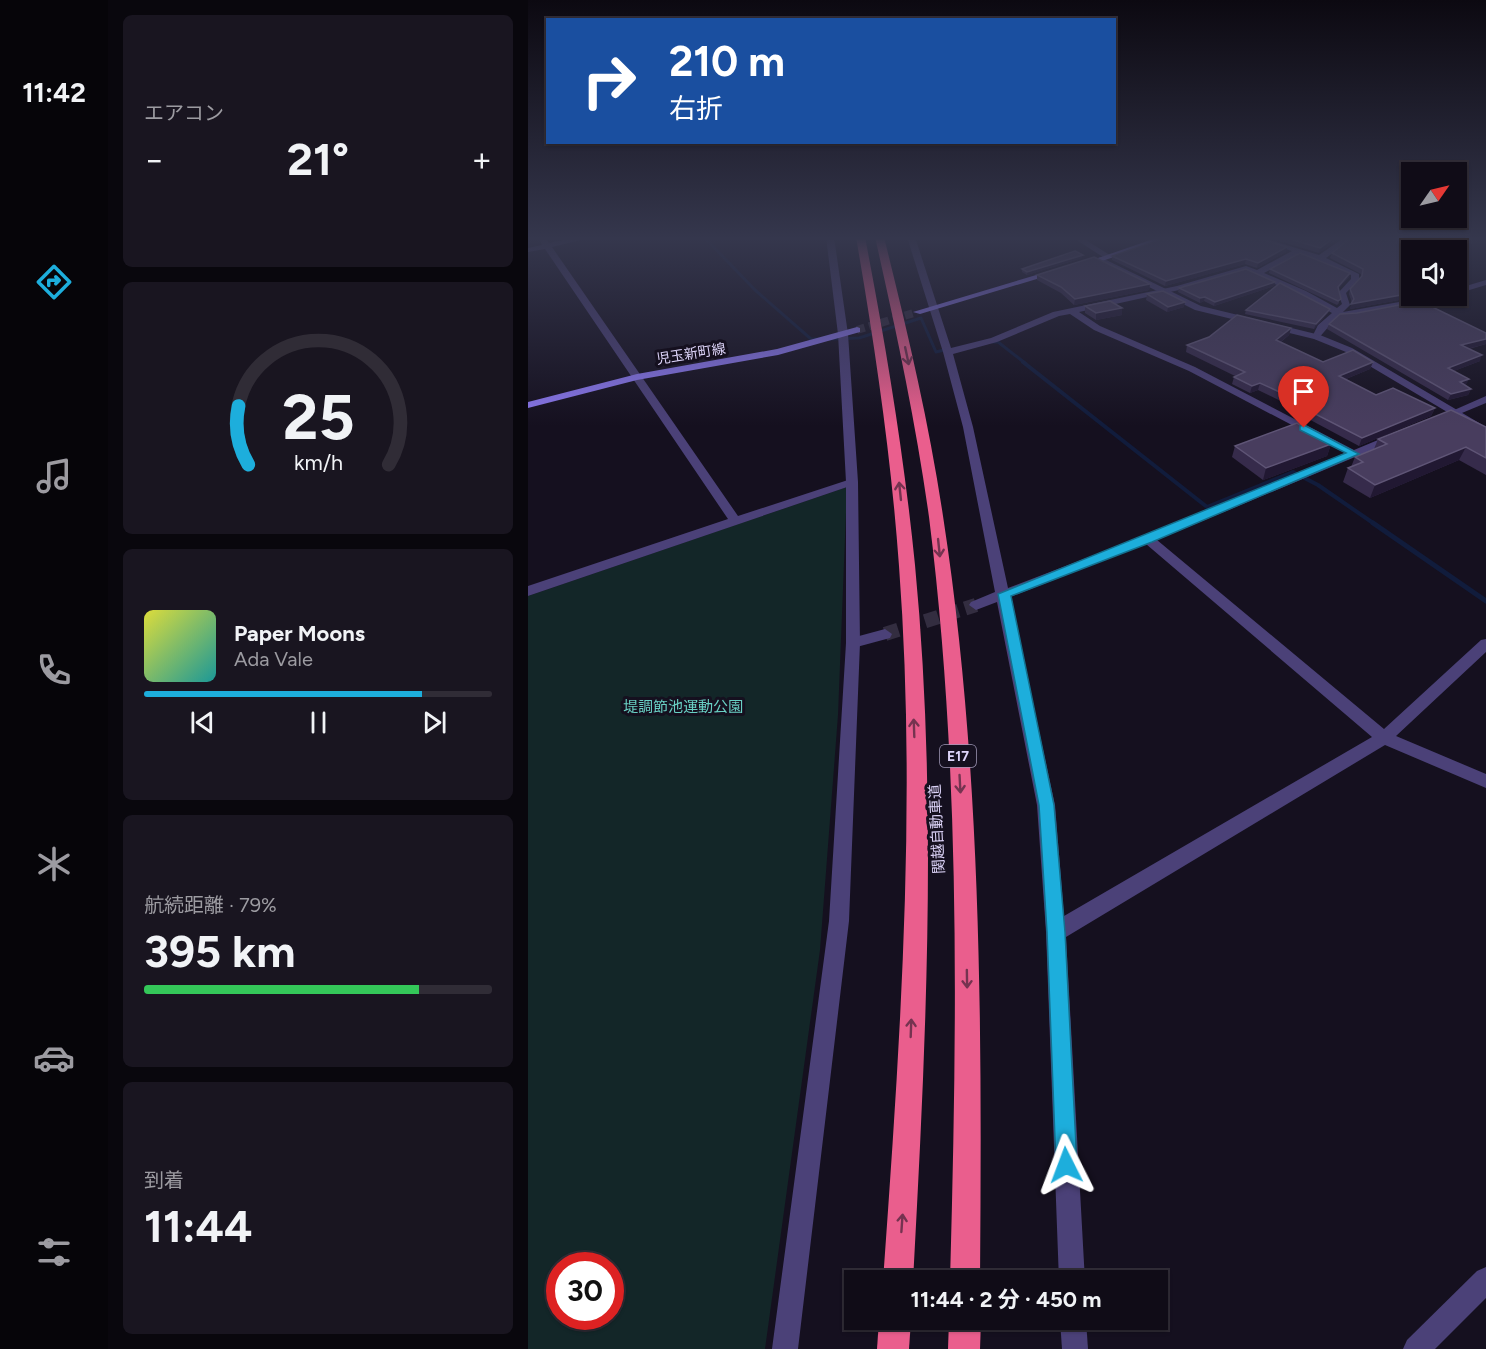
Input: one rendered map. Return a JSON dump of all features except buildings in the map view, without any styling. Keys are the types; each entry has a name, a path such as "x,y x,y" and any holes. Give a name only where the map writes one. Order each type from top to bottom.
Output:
{"highway":[{"name":"関越自動車道","path":"872,300 898,467 913,670 916,778 915,908 908,1129 899,1270"},
{"name":"関越自動車道","path":"894,300 907,352 927,460 937,530 954,700 966,899 968,1121 965,1270"},
{"path":"893,1349 894,1330"},
{"path":"964,1349 965,1330"}],"main road":[{"path":"925,310 960,300"},
{"name":"児玉新町線","path":"528,405 637,377 778,352 850,332"}],"street":[{"path":"584,300 735,520"},
{"path":"785,1349 839,921 853,643 850,332 843,300"},
{"path":"923,300 925,310 948,352 968,427 1046,805 1056,932 1071,1270"},
{"path":"948,352 994,340 1056,314 1119,300"},
{"path":"1180,300 1198,308 1317,337 1349,350 1486,432"},
{"path":"1311,300 1335,313 1355,314 1401,306"},
{"path":"1317,337 1321,327 1347,305 1345,300"},
{"path":"1072,310 1097,328 1192,369 1354,454"},
{"path":"1432,422 1486,399"},
{"path":"976,604 1148,539 1410,431"},
{"path":"528,591 852,482"},
{"path":"1148,539 1383,738 1486,781"},
{"path":"853,643 885,634"},
{"path":"1056,932 1383,738 1486,644"},
{"path":"1416,1349 1486,1280"},
{"path":"1074,1330 1075,1349"}],"green space":[{"name":"堤調節池運動公園","path":"847,487 838,715 820,950 765,1349 528,1349 528,596"}],"waterway":[{"path":"766,300 811,339 818,339"},
{"path":"830,339 859,338 921,318 936,352 948,349"},
{"path":"993,342 998,342 1025,363"},
{"path":"1023,362 1207,507 1293,472 1318,485 1376,525"},
{"path":"1373,523 1486,601"}],"tunnel":[{"path":"857,330 917,312"},
{"path":"885,634 976,605"}],"route":[{"path":"1066,1165 1056,932 1046,805 1004,594 1148,539 1354,454 1304,428"}]}
